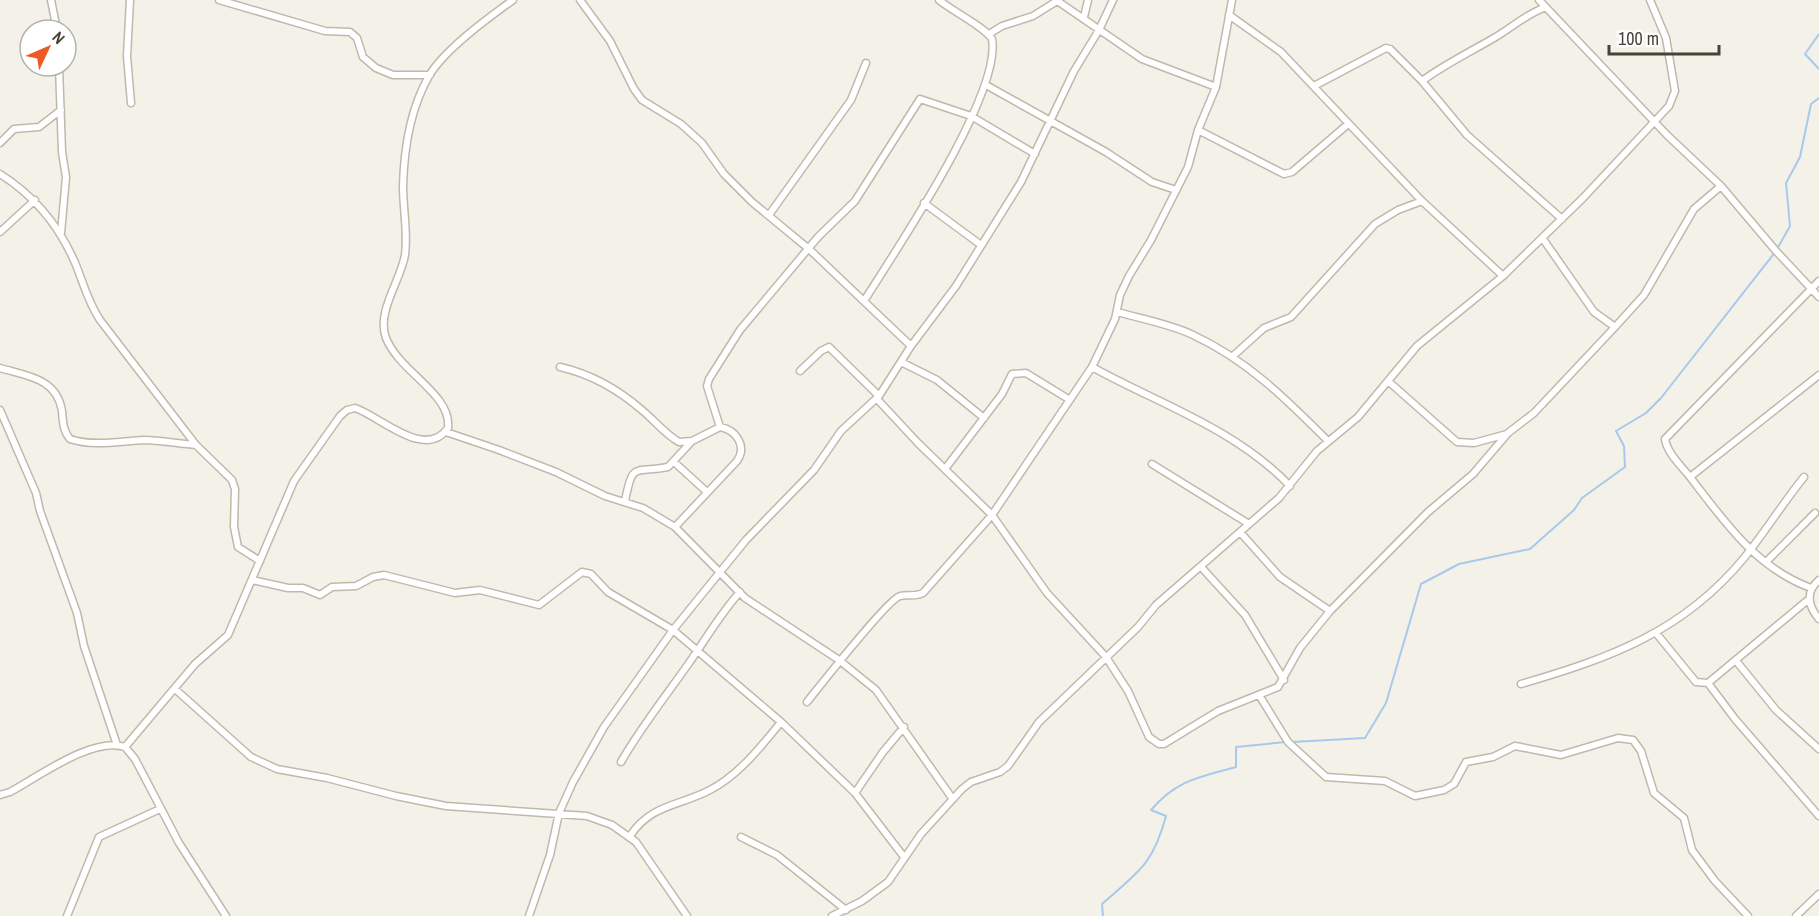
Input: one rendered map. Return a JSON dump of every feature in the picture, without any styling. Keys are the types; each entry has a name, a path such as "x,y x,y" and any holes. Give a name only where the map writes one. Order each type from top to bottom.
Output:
{"street":[{"path":"51,0 55,18"},
{"path":"130,0 127,56 131,103"},
{"path":"219,0 325,31 346,31 356,37 363,57 376,68 393,75 430,75"},
{"path":"0,795 18,788 66,759 121,746 175,689 195,664 228,636 294,481 339,416 347,410 362,410 412,437 426,440 435,439 446,432 450,418 445,406 401,363 389,343 384,328 385,316 405,255 403,187 406,141 417,103 430,75 464,39 513,0"},
{"path":"580,0 610,41 637,95 696,137 708,149 724,174 752,202 809,249 911,346"},
{"path":"864,301 960,142 986,85 993,45 989,34 939,0"},
{"path":"989,34 1002,26 1033,16 1057,0 1142,59 1216,87"},
{"path":"1084,17 1088,0"},
{"path":"529,916 550,855 559,813 573,782 604,727 673,630 746,540 822,460 841,431 878,397 911,346 956,286 1021,182 1052,122 1074,71 1099,30 1113,0"},
{"path":"807,702 839,660 900,596 923,593 992,515 1092,368 1118,312 1120,295 1129,276 1188,167 1198,130 1216,87 1232,0"},
{"path":"1539,0 1655,122 1721,186 1819,297"},
{"path":"832,916 846,910 888,882 904,857 952,798 971,782 993,776 1008,766 1039,722 1138,627 1156,605 1202,568 1290,486 1328,441 1358,417 1417,346 1503,276 1543,239 1655,122 1669,106 1675,91 1666,38 1650,0"},
{"path":"1422,81 1529,14 1546,7"},
{"path":"1229,15 1281,52 1347,125 1422,201 1503,276"},
{"path":"1314,86 1386,48 1394,51 1467,135 1562,219"},
{"path":"769,215 851,100 866,63"},
{"path":"60,78 62,152 66,177 61,234"},
{"path":"986,85 1152,182 1176,190"},
{"path":"720,427 707,386 709,379 740,330 809,249 855,201 920,99 971,116 1035,154"},
{"path":"0,143 14,129 39,127 61,110"},
{"path":"1198,130 1284,174 1292,172 1347,125"},
{"path":"0,174 35,200 61,234 76,266 88,301 196,445 234,484 234,527 238,547 260,561"},
{"path":"800,371 825,347 829,347 992,515 1047,593 1106,657 1128,691 1145,730 1159,744 1170,743 1218,711 1278,687 1300,648 1330,611 1428,512 1473,474 1508,433 1534,413 1644,295 1694,209 1721,186"},
{"path":"0,232 35,200"},
{"path":"1233,356 1264,327 1291,317 1375,224 1398,210 1422,201"},
{"path":"924,203 981,245"},
{"path":"1543,239 1594,312 1615,327"},
{"path":"1811,588 1794,580 1749,550 1734,535 1666,445 1667,436 1723,383 1819,281"},
{"path":"1118,312 1190,334 1233,356 1272,386 1328,441"},
{"path":"901,362 937,380 984,418"},
{"path":"560,367 598,379 643,411 671,438 686,443 720,427 728,429 743,445 743,451 675,527"},
{"path":"0,368 43,380 50,385 59,399 64,430 70,439 82,442 130,443 144,440 196,445"},
{"path":"1092,368 1232,439 1258,456 1290,486"},
{"path":"945,469 1006,388 1010,377 1016,373 1026,373 1070,400"},
{"path":"1690,477 1819,375"},
{"path":"1388,381 1457,442 1474,443 1508,433"},
{"path":"0,410 36,493 40,511 77,613 84,646 121,746 135,759 160,809 226,916"},
{"path":"446,432 556,472 596,492 651,512 675,527 758,607 839,660 876,690 952,798"},
{"path":"625,501 634,471 639,468 668,467 692,441"},
{"path":"674,462 707,492"},
{"path":"1152,464 1249,524"},
{"path":"1521,684 1598,659 1656,633 1694,609 1749,550 1804,477"},
{"path":"1767,561 1815,513"},
{"path":"1240,532 1281,577 1330,611"},
{"path":"1202,568 1245,615 1284,680"},
{"path":"252,580 288,588 303,588 320,595 332,587 356,586 384,574 455,593 480,590 539,605 582,572 591,574 608,592 673,630 699,650 782,722 855,792 904,857"},
{"path":"1819,580 1811,588 1809,599 1810,606 1819,619"},
{"path":"621,762 647,719 699,650 714,624 740,592"},
{"path":"1708,684 1737,662 1809,599"},
{"path":"1656,633 1696,682 1708,684 1735,719 1819,816"},
{"path":"1737,662 1776,710 1819,749"},
{"path":"175,689 251,757 277,769 327,777 396,796 446,806 587,816 630,836 687,916"},
{"path":"1259,695 1288,742 1326,777 1384,781 1415,796 1444,790 1454,784 1466,762 1493,757 1515,747 1560,755 1618,738 1629,738 1641,751 1654,793 1684,818 1692,850 1715,881 1748,916"},
{"path":"630,836 645,818 708,791 724,781 760,747 782,722"},
{"path":"855,792 883,752 904,728"},
{"path":"67,916 99,837 160,809"},
{"path":"741,837 777,855 846,910"},
{"path":"1796,916 1819,894"}],"waterway":[{"path":"1819,34 1805,54 1819,69"},
{"path":"1292,742 1365,738 1386,703 1421,584 1459,564 1530,549 1574,510 1582,498 1625,467 1624,446 1616,431 1646,413 1661,398 1776,251 1790,226 1786,183 1800,157 1811,104 1819,98"},
{"path":"1103,916 1102,904 1135,875 1156,846 1166,816 1151,810 1160,800 1189,781 1236,767 1236,747 1286,742"}]}
